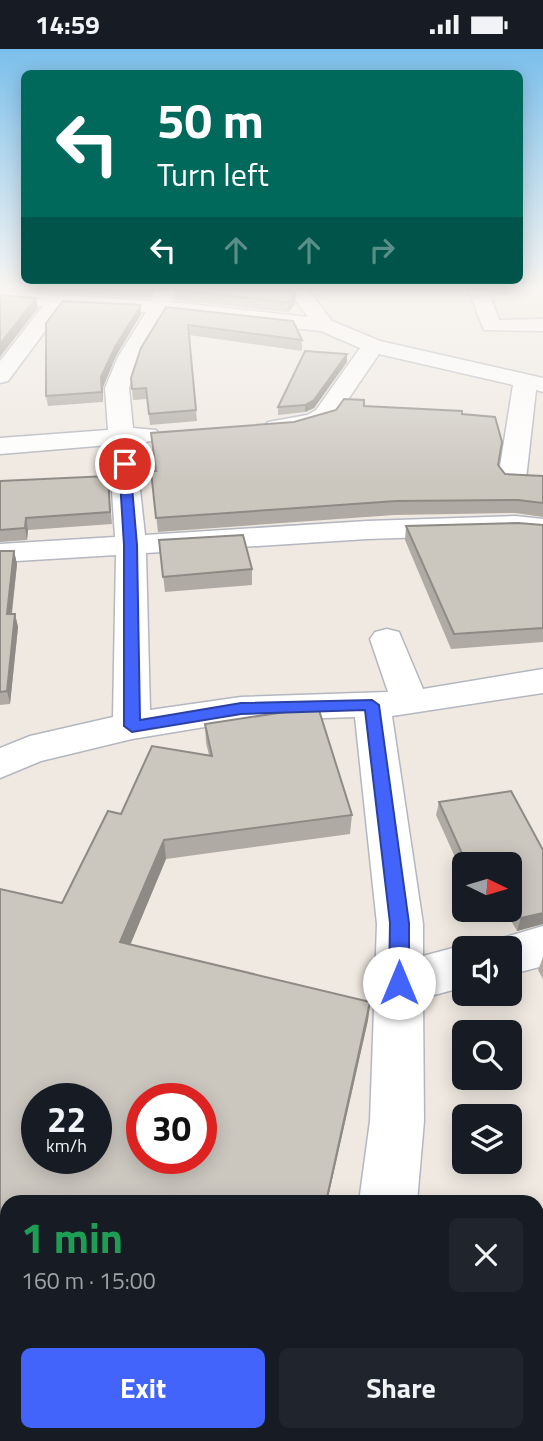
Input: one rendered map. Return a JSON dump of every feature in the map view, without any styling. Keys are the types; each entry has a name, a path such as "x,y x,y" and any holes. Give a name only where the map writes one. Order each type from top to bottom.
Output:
{"street":[{"path":"0,376 18,352"},
{"path":"132,352 117,388 131,545 132,726"},
{"path":"248,429 290,426 314,421 324,415 369,352"},
{"path":"0,553 367,530 529,527 512,479 534,383 399,352"},
{"path":"0,446 164,434"},
{"path":"512,479 543,482"},
{"path":"387,639 400,923 397,1121 389,1195"},
{"path":"0,764 30,750 132,726 241,709 391,704 543,681"},
{"path":"522,952 543,946"},
{"path":"399,983 452,969"}],"building":[{"path":"46,352 113,352 101,377 102,392 46,396"},
{"path":"140,352 191,352 196,410 149,414 146,388 132,389 131,378"},
{"path":"305,352 347,354 314,400 305,405 278,407"},
{"path":"344,399 364,400 364,406 462,411 462,414 495,417 502,442 498,465 505,474 543,476 543,503 518,500 396,501 156,518 151,471 156,471 151,433 294,422 336,410"},
{"path":"108,476 110,512 26,518 25,528 0,530 0,481"},
{"path":"518,523 543,525 543,628 454,634 406,526"},
{"path":"243,535 252,569 163,577 159,540"},
{"path":"0,551 14,551 7,614 15,614 7,691 0,692"},
{"path":"318,707 352,815 164,840 120,942 370,1002 328,1195 0,1195 0,889 62,903 108,811 121,814 152,746 212,756 205,724"},
{"path":"511,791 543,850 543,913 522,918 522,852 461,852 439,802"}],"route":[{"path":"125,464 131,545 132,726 241,709 372,705 400,923 399,983"}]}
